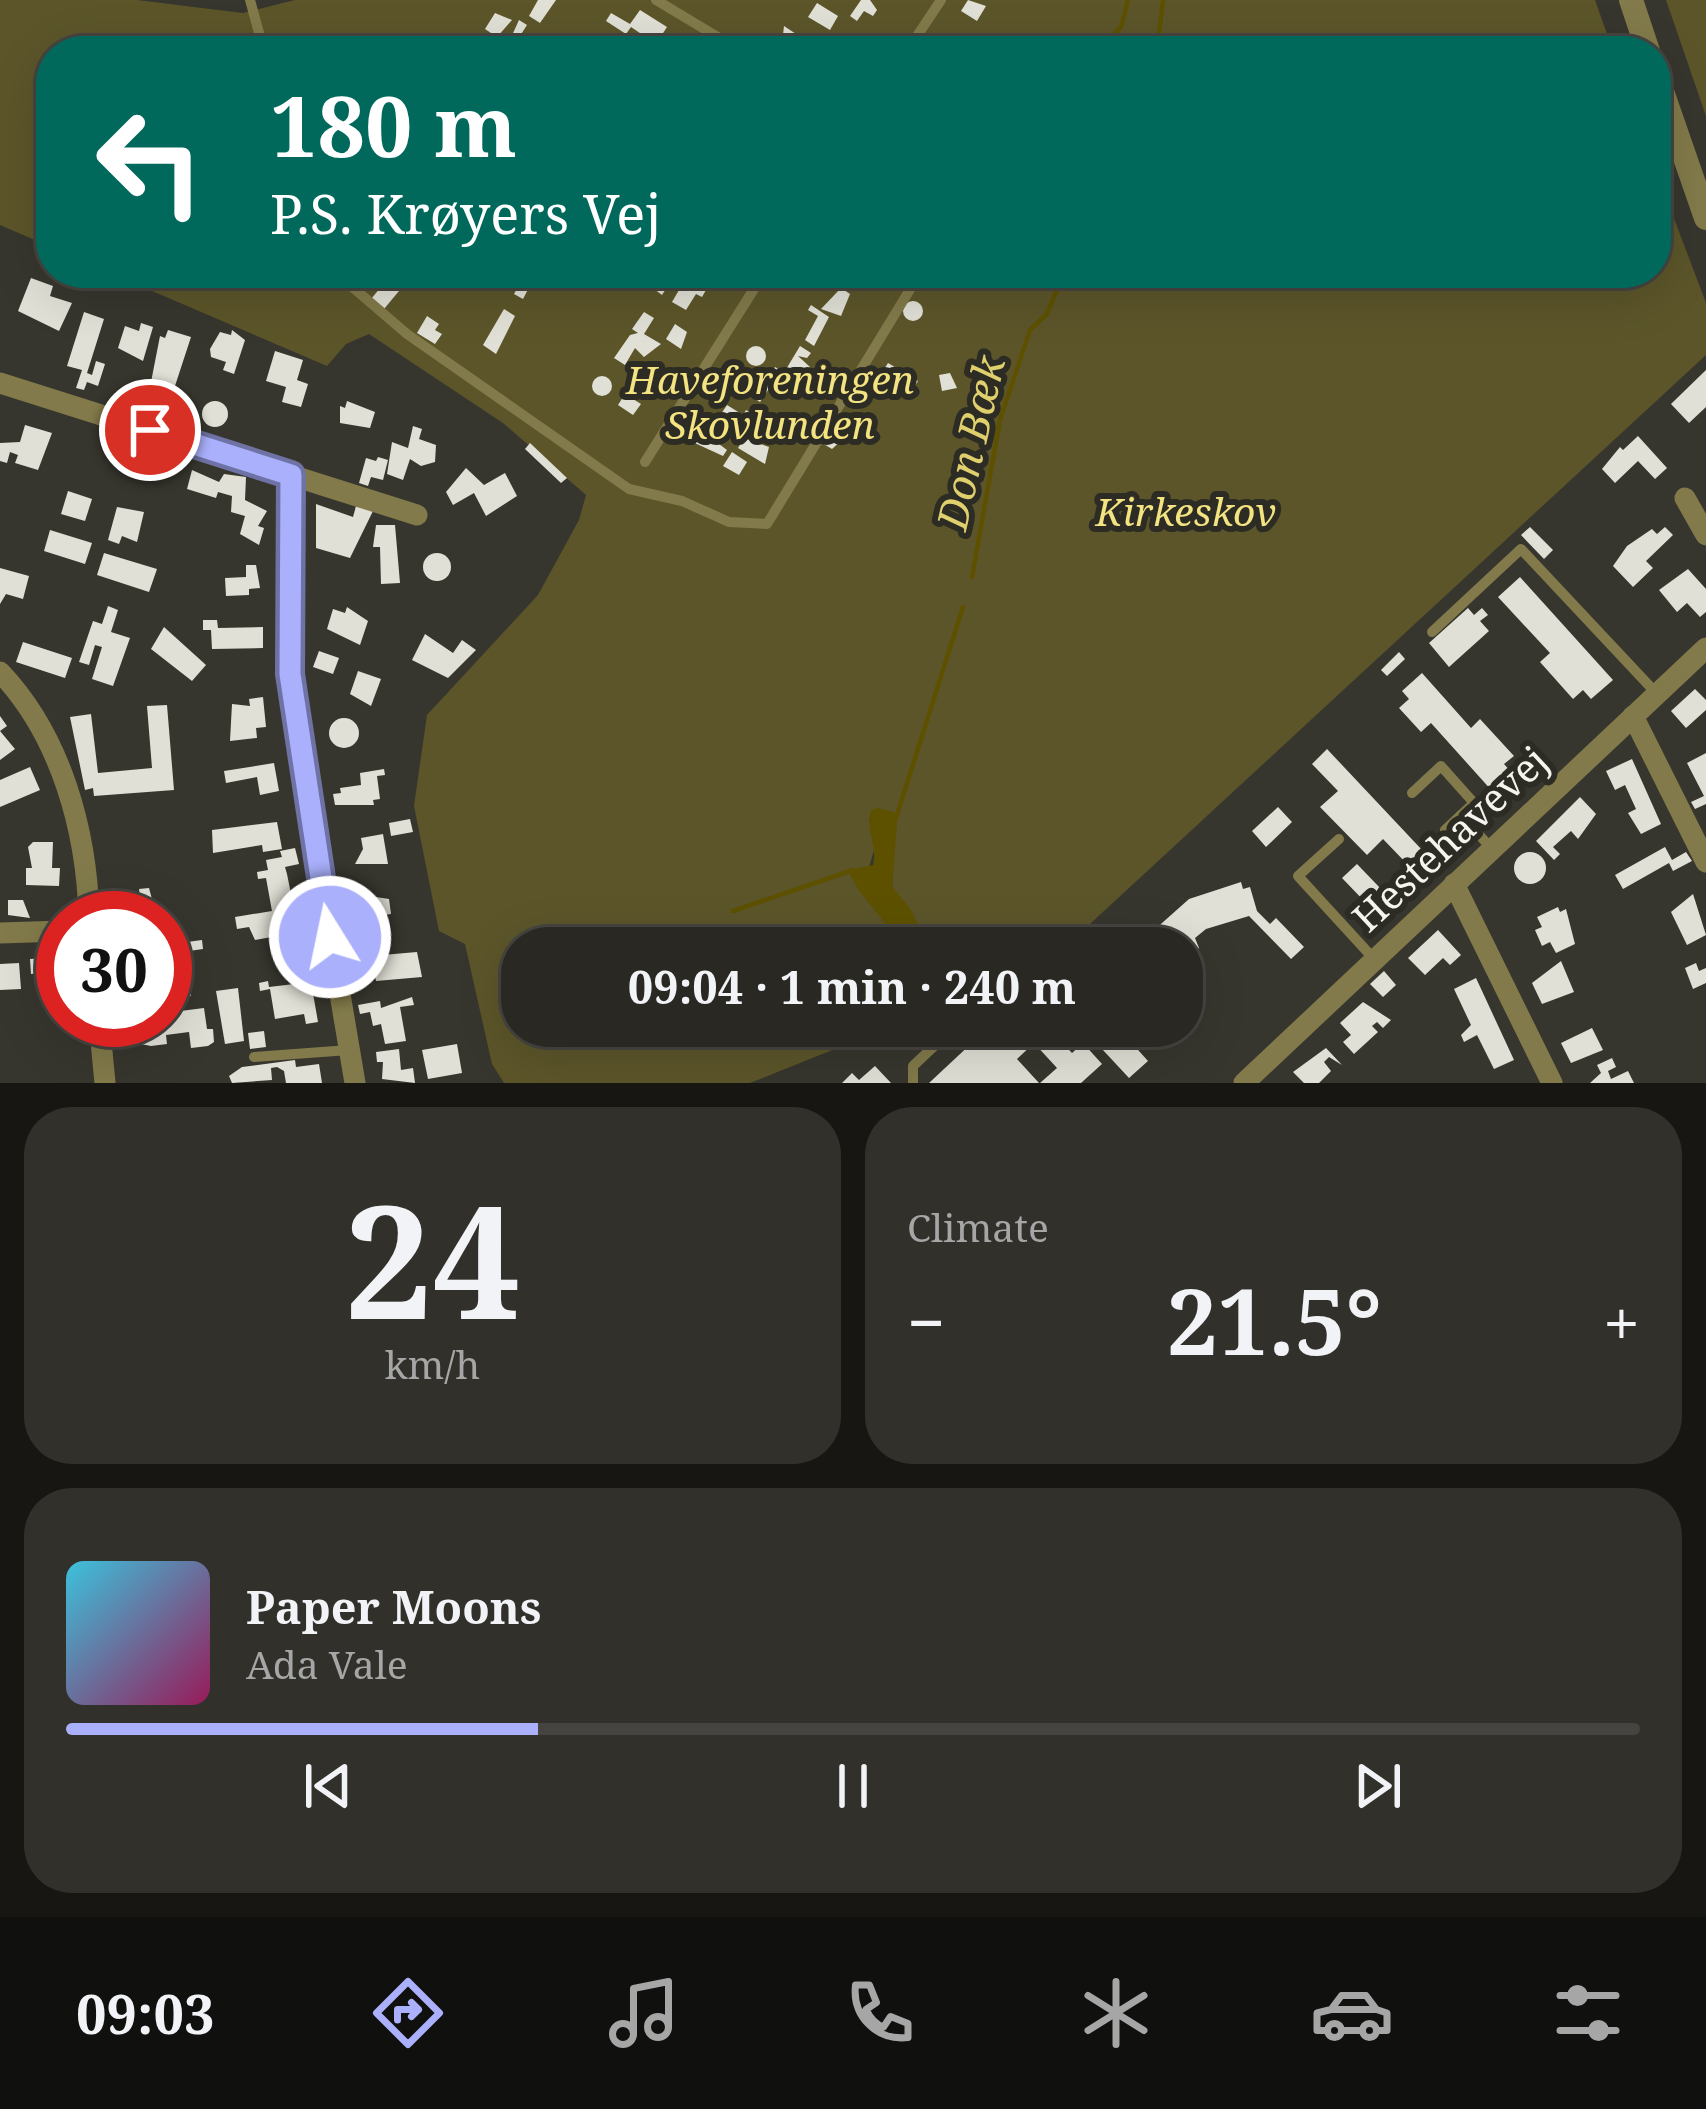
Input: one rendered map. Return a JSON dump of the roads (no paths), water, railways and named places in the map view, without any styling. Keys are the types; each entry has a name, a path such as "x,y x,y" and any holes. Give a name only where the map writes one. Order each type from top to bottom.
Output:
{"street":[{"path":"1631,0 1643,36"},
{"path":"1671,117 1706,218"},
{"path":"0,383 417,515"},
{"path":"291,475 290,674 355,1083"},
{"path":"1685,498 1706,535"},
{"name":"Hestehavevej","path":"1244,1083 1706,648"},
{"path":"0,672 36,711 83,834 87,891"},
{"path":"1634,716 1706,862"},
{"path":"1454,884 1552,1083"},
{"path":"0,933 36,932"},
{"path":"102,1047 105,1083"}],"lane":[{"path":"250,0 260,36"},
{"path":"656,0 716,36"},
{"path":"917,36 941,0"},
{"path":"353,288 407,334 629,489 682,501 729,522 767,524 911,288"},
{"path":"645,462 755,288"},
{"path":"1432,632 1521,549 1657,694"},
{"path":"1412,793 1441,766 1474,803 1445,830"},
{"path":"1461,815 1492,849"},
{"path":"1339,839 1298,876 1374,959"},
{"path":"914,1083 914,1066 934,1047"},
{"path":"254,1057 349,1050"}],"waterway":[{"path":"1112,36 1121,27 1128,0"},
{"name":"Don Bæk","path":"1159,36 1163,0"},
{"name":"Don Bæk","path":"972,577 1000,420 1030,330 1046,315 1058,288"},
{"name":"Don Bæk","path":"896,818 963,607"},
{"path":"733,911 853,870"}],"park label":[{"name":"Haveforeningen Skovlunden","path":"770,402"},
{"name":"Kirkeskov","path":"1186,512"}]}
